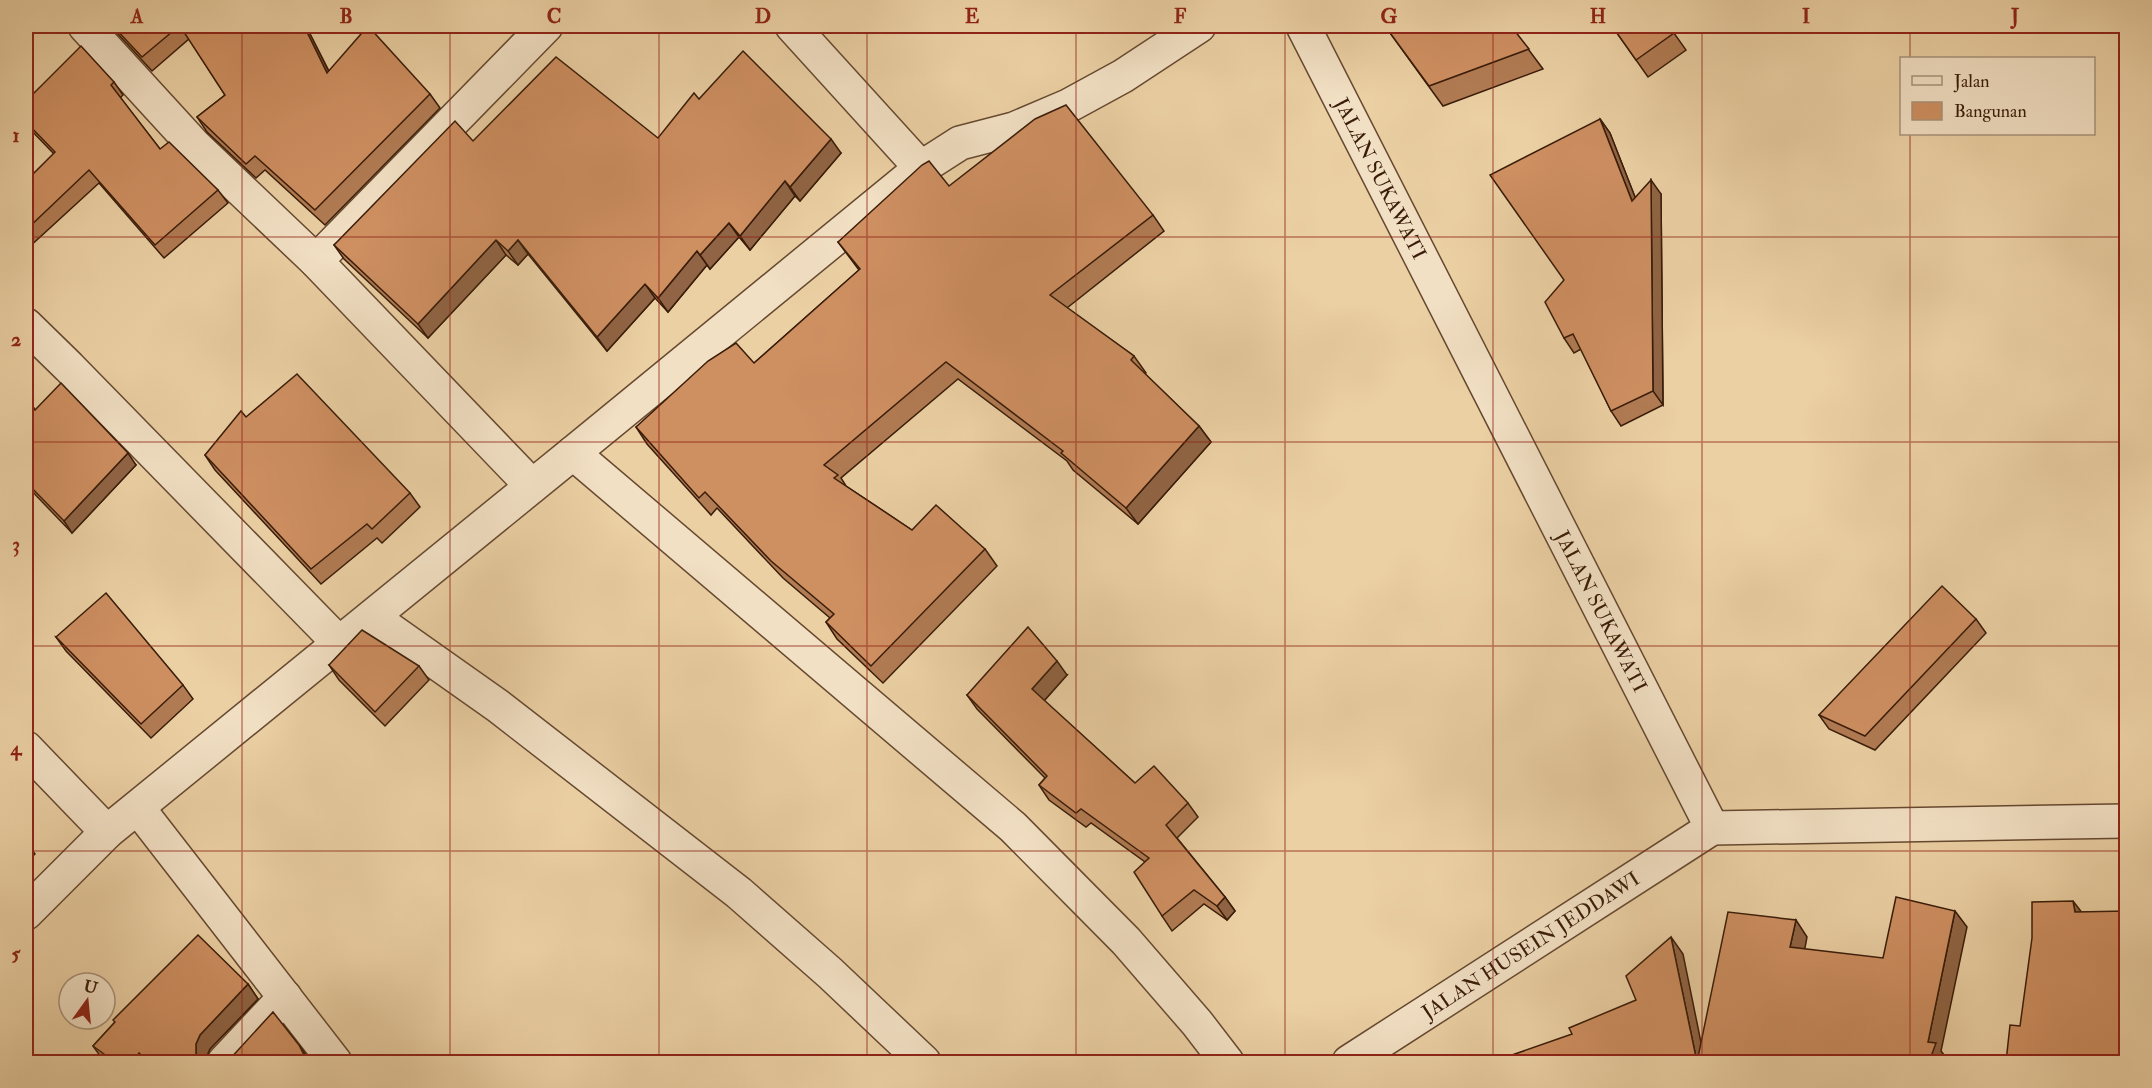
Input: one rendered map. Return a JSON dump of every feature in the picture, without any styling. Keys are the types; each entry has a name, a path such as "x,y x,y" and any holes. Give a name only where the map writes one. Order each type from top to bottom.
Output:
{"street":[{"path":"85,26 194,145 316,261 532,486"},
{"path":"316,261 546,26"},
{"path":"792,26 921,168"},
{"path":"26,913 107,832 921,168 960,143 1014,129 1068,106 1123,76 1199,26"},
{"name":"JALAN SUKAWATI","path":"1303,26 1712,828"},
{"path":"26,325 340,644"},
{"path":"573,453 1013,827 1126,941 1197,1023 1227,1062"},
{"path":"372,617 498,706 739,893 830,973 924,1062"},
{"path":"26,748 107,832"},
{"path":"138,808 335,1062"},
{"path":"1712,828 2127,821"},
{"name":"JALAN HUSEIN JEDDAWI","path":"1348,1062 1712,828"},
{"path":"224,1062 285,997"}],"building":[{"path":"113,26 179,26 142,57"},
{"path":"180,26 304,26 327,73 368,26 430,94 315,210 255,156 246,164 197,117 225,95"},
{"path":"1385,26 1511,26 1529,49 1429,86"},
{"path":"1612,26 1669,26 1674,33 1636,60"},
{"path":"81,46 114,82 111,85 160,149 169,142 218,190 155,245 89,170 26,230 26,181 55,152 26,122 26,101"},
{"path":"743,51 831,139 790,187 785,181 740,236 729,223 700,255 697,251 658,298 645,284 597,337 518,240 508,251 496,240 418,324 334,245 455,121 473,141 556,57 658,138 694,93 699,99"},
{"path":"1066,105 1153,215 1050,295 1134,356 1131,360 1199,426 1126,508 1061,453 1063,451 946,362 824,465 838,475 834,478 912,530 936,505 985,549 871,666 826,622 834,614 771,561 705,492 699,498 636,427 708,361 736,343 754,363 860,269 838,242 922,165 929,161 949,186 1035,119"},
{"path":"1600,119 1632,201 1651,180 1653,391 1611,411 1573,334 1564,338 1545,302 1564,280 1490,175"},
{"path":"297,374 410,493 372,529 367,524 311,569 205,455 241,411 246,417"},
{"path":"61,383 128,453 64,521 26,482 26,396 35,410"},
{"path":"1942,586 1976,619 1865,736 1819,715"},
{"path":"106,593 183,685 141,724 56,637"},
{"path":"1028,627 1057,661 1032,689 1135,783 1154,766 1188,803 1166,825 1225,897 1217,906 1194,890 1162,916 1134,872 1149,858 1081,809 1076,813 1039,785 1047,776 967,695"},
{"path":"362,630 419,666 375,712 329,665"},
{"path":"1896,897 1955,911 1928,1042 1936,1043 1929,1062 1697,1062 1728,912 1796,920 1790,947 1883,958"},
{"path":"2073,901 2075,912 2127,911 2127,1062 2006,1062 2010,1025 2020,1026 2032,938 2032,902"},
{"path":"198,935 248,984 200,1035 196,1044 196,1054 204,1062 149,1062 139,1053 134,1062 115,1062 93,1046 107,1031 117,1031 117,1016"},
{"path":"1671,937 1697,1062 1492,1062 1572,1034 1569,1028 1636,1000 1626,976"},
{"path":"273,1012 299,1045 306,1059 302,1062 225,1062 228,1061"}]}
